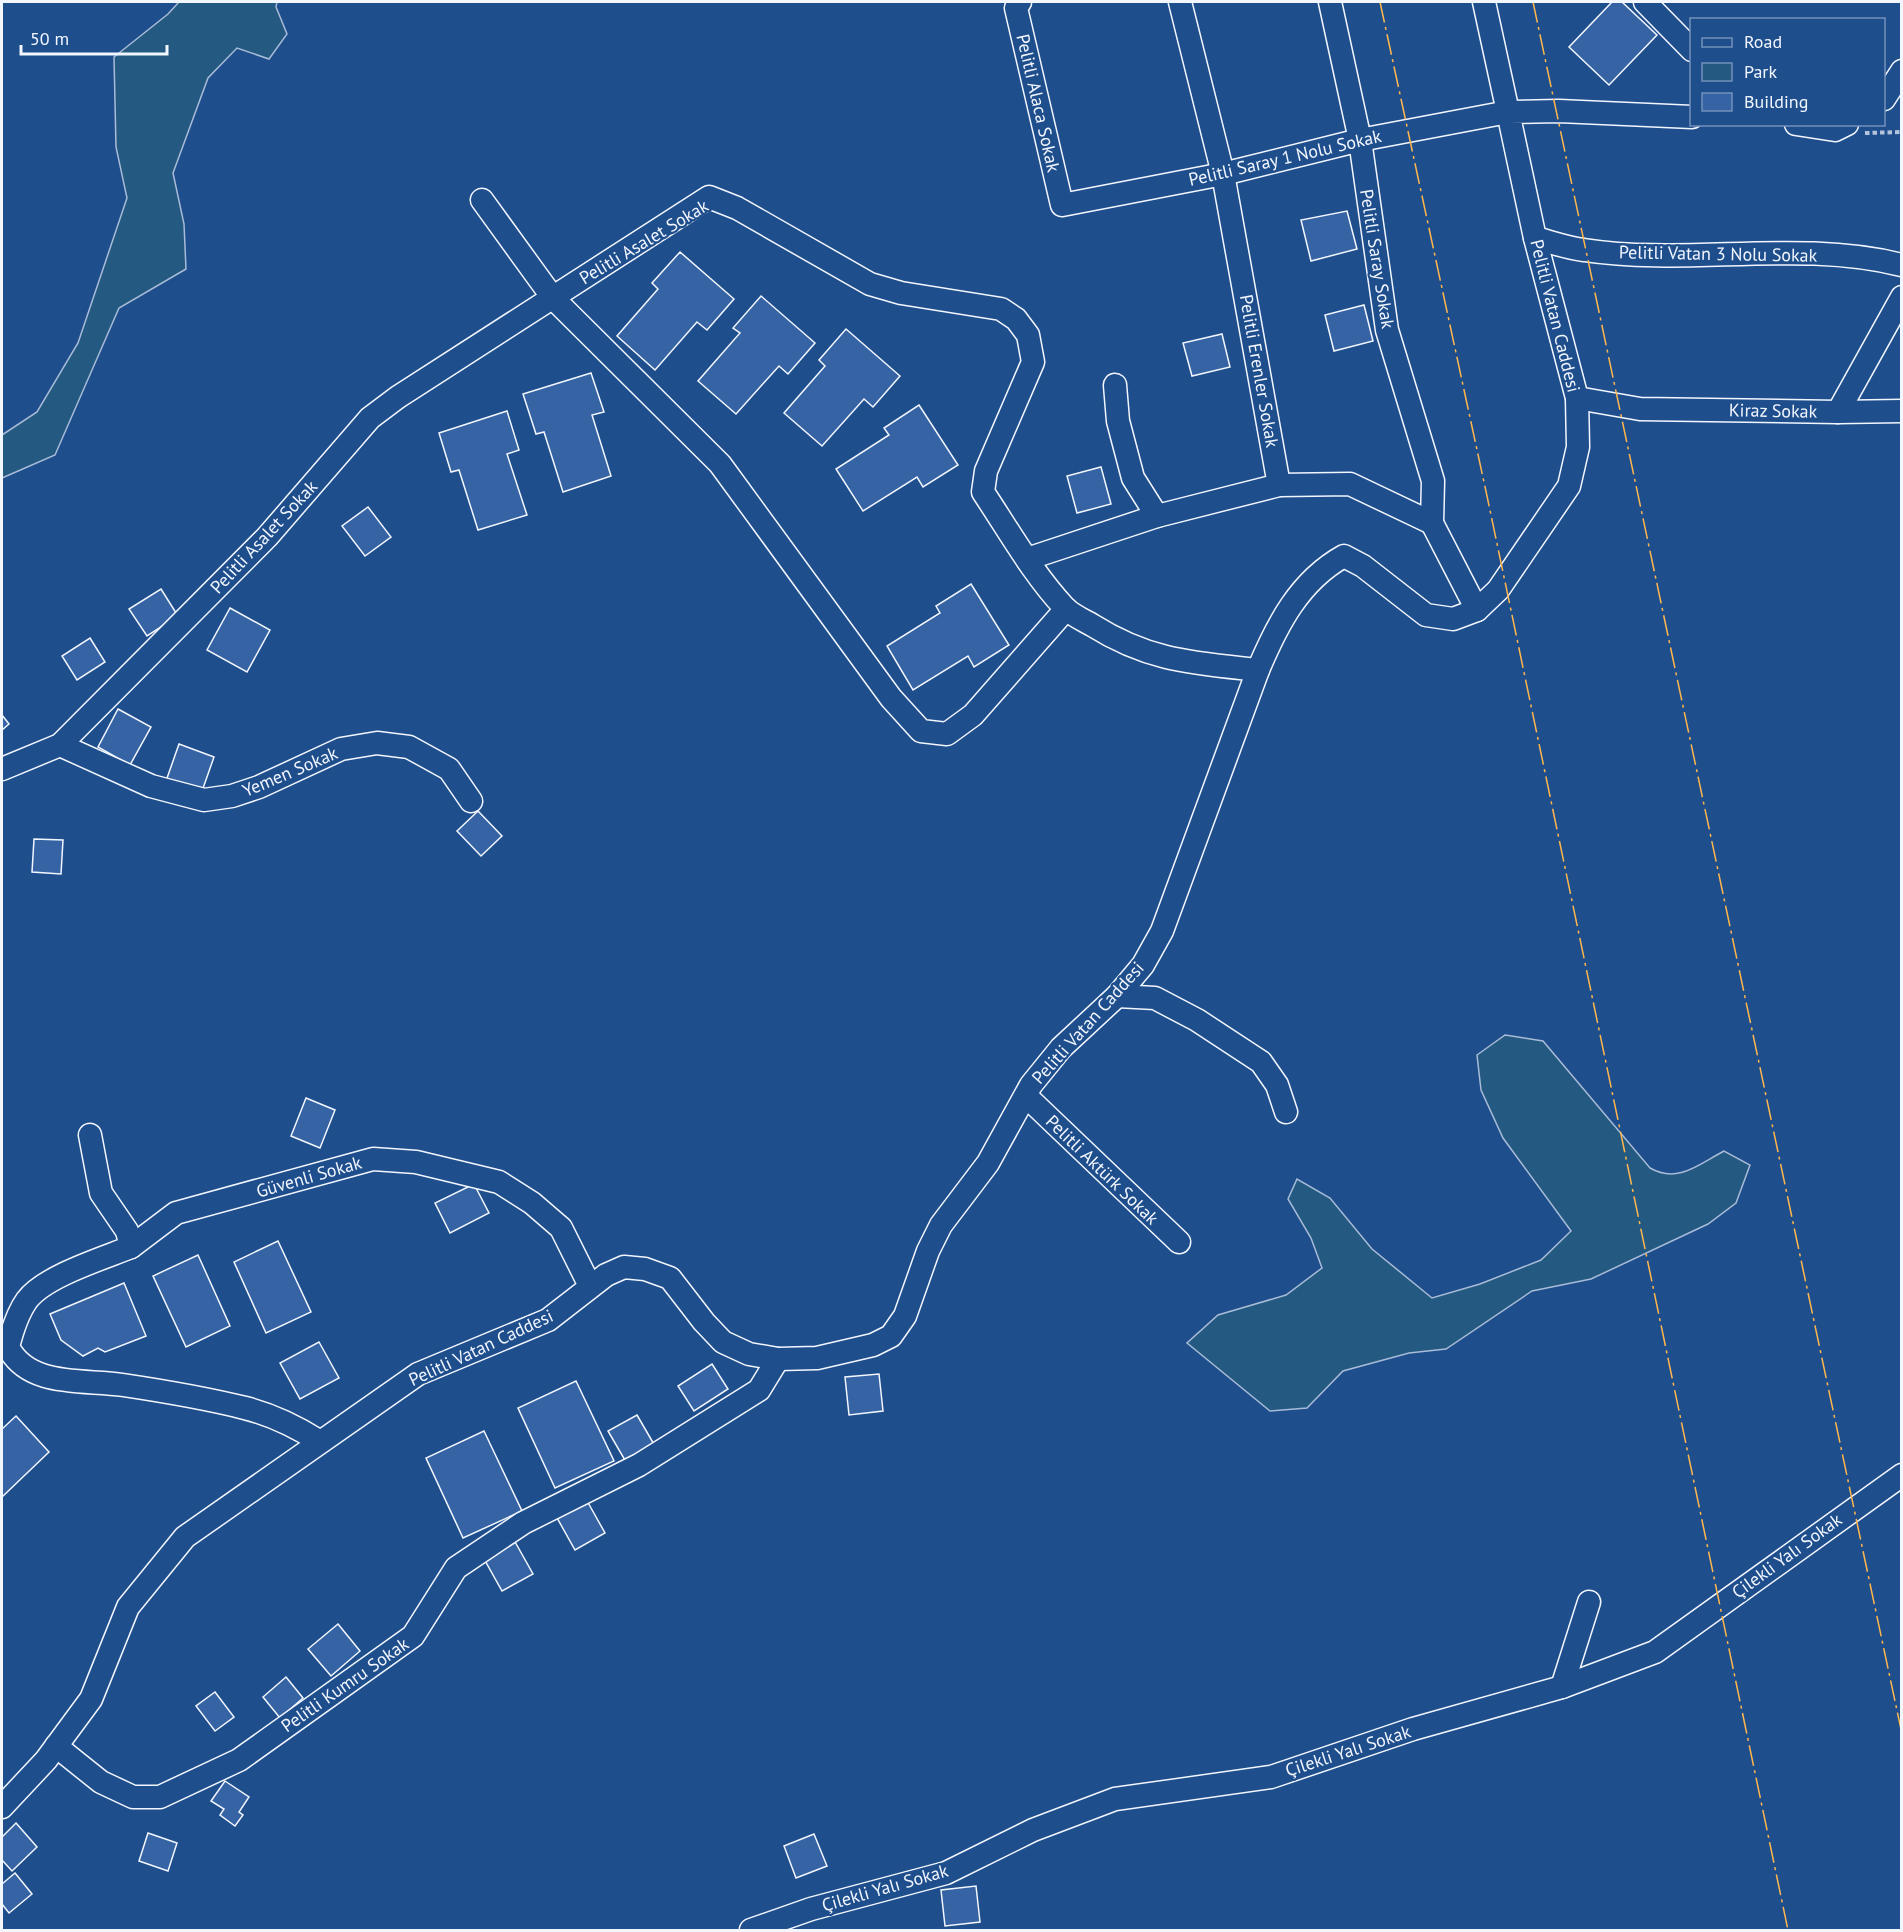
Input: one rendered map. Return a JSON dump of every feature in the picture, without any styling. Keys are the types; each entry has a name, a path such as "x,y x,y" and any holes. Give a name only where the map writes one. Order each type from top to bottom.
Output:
{"street":[{"name":"Pelitli Alaca Sokak","path":"1020,2 1016,8 1062,206"},
{"name":"Pelitli Erenler Sokak","path":"1180,2 1223,174 1279,484"},
{"name":"Pelitli Saray Sokak","path":"1330,2 1360,140 1387,330 1433,481 1432,522 1477,610"},
{"name":"Pelitli Vatan Caddesi","path":"2,1807 56,1746 91,1700 128,1607 185,1537 418,1374 548,1320 590,1286 624,1267 645,1269 670,1278 723,1342 749,1354 778,1359 817,1358 873,1345 891,1336 905,1316 928,1251 941,1225 988,1163 1046,1064 1117,996 1143,965 1161,931 1258,670 1273,636 1300,590 1327,565 1344,556 1363,566 1426,615 1453,619 1477,610 1498,590 1569,486 1578,447 1576,398 1535,238 1484,2"},
{"path":"1645,2 1690,48"},
{"path":"1885,97 1902,71"},
{"path":"1508,112 1559,111 1690,117"},
{"name":"Pelitli Saray 1 Nolu Sokak","path":"1062,206 1223,174 1360,140 1508,112"},
{"path":"1809,126 1834,130 1843,126"},
{"name":"Pelitli Asalet Sokak","path":"2,769 60,745 267,537 370,418 398,397 709,197 737,208 870,284 901,293 1001,309 1016,319 1028,335 1033,362 986,471 983,492 1027,559 1066,609 1110,637 1140,652 1172,660 1258,670"},
{"path":"482,200 553,298 720,464 891,698 921,731 947,734 973,715 1066,609"},
{"name":"Pelitli Vatan 3 Nolu Sokak","path":"1535,238 1583,250 1654,255 1768,252 1902,266"},
{"name":"Kiraz Sokak","path":"1576,398 1640,409 1838,412 1902,297"},
{"path":"1115,384 1118,421 1133,478 1156,516"},
{"path":"1838,412 1902,411"},
{"path":"1027,559 1156,516 1279,484 1350,484 1432,522"},
{"name":"Yemen Sokak","path":"60,745 151,786 204,800 232,796 259,787 341,749 377,743 409,747 449,770 471,801"},
{"path":"1117,996 1155,998 1197,1020 1261,1062 1277,1084 1286,1112"},
{"name":"Pelitli Aktürk Sokak","path":"1026,1096 1179,1242"},
{"path":"90,1135 101,1193 127,1231 131,1247"},
{"name":"Güvenli Sokak","path":"320,1441 282,1419 243,1407 121,1385 66,1382 40,1374 15,1362 8,1347 14,1323 28,1298 65,1273 131,1247 176,1213 373,1159 416,1162 499,1182 532,1203 561,1228 590,1286"},
{"name":"Pelitli Kumru Sokak","path":"56,1746 101,1782 133,1797 160,1797 239,1760 413,1636 456,1568 523,1523 639,1465 759,1390 778,1359"},
{"name":"Çilekli Yalı Sokak","path":"751,1930 811,1909 946,1873 1033,1830 1115,1799 1271,1777 1413,1729 1562,1687 1655,1652 1902,1475"},
{"path":"1562,1687 1589,1602"}],"green space":[{"path":"179,2 277,2 276,7 287,34 269,59 237,48 208,78 173,173 184,224 186,269 119,308 55,455 2,478 2,435 37,412 78,343 127,198 116,147 114,57 168,14"},
{"path":"1505,1035 1543,1041 1650,1168 1670,1174 1679,1173 1724,1151 1750,1165 1736,1203 1708,1224 1591,1279 1532,1291 1446,1349 1409,1353 1343,1371 1307,1408 1270,1411 1187,1343 1218,1315 1286,1295 1322,1268 1311,1238 1288,1199 1297,1179 1330,1198 1372,1249 1432,1298 1480,1284 1541,1260 1571,1231 1503,1138 1481,1090 1477,1055"}],"building":[{"path":"1612,2 1622,2 1657,35 1609,85 1569,47"},
{"path":"1347,211 1357,249 1311,261 1301,220"},
{"path":"680,252 734,299 707,330 697,322 655,370 617,336 658,289 652,283"},
{"path":"761,296 815,343 788,374 779,366 736,414 698,381 740,333 733,328"},
{"path":"1364,305 1373,341 1334,351 1325,315"},
{"path":"846,329 900,376 873,407 864,399 822,446 784,413 825,366 819,360"},
{"path":"1222,334 1230,367 1192,376 1183,343"},
{"path":"591,373 604,412 592,415 611,476 563,492 544,432 536,434 523,394"},
{"path":"919,405 958,465 923,487 917,477 863,511 836,469 889,435 884,428"},
{"path":"507,411 519,450 507,454 527,515 478,530 459,470 451,472 439,433"},
{"path":"1101,467 1111,504 1077,513 1067,476"},
{"path":"368,507 391,537 365,556 342,526"},
{"path":"971,584 1009,645 974,667 968,656 913,690 887,646 940,613 936,606"},
{"path":"161,589 178,616 147,636 129,609"},
{"path":"230,608 270,630 247,672 207,650"},
{"path":"90,638 105,662 77,680 62,656"},
{"path":"118,709 151,727 130,765 98,747"},
{"path":"2,715 9,724 2,730"},
{"path":"179,744 214,757 201,794 166,781"},
{"path":"478,811 502,836 481,856 457,831"},
{"path":"34,839 63,840 61,874 32,872"},
{"path":"306,1098 335,1110 320,1148 291,1136"},
{"path":"474,1184 489,1213 450,1233 435,1203"},
{"path":"278,1241 311,1312 266,1333 234,1262"},
{"path":"198,1255 230,1326 186,1347 153,1276"},
{"path":"124,1283 146,1336 105,1352 98,1348 83,1356 61,1340 50,1314"},
{"path":"319,1342 339,1378 300,1399 280,1363"},
{"path":"712,1364 728,1389 694,1411 678,1386"},
{"path":"879,1374 883,1411 849,1415 845,1377"},
{"path":"576,1381 614,1461 555,1488 518,1408"},
{"path":"637,1415 655,1446 626,1462 608,1431"},
{"path":"16,1416 49,1452 2,1497 2,1429"},
{"path":"484,1431 522,1511 463,1538 426,1458"},
{"path":"586,1499 605,1533 575,1550 556,1516"},
{"path":"514,1540 533,1574 502,1591 483,1557"},
{"path":"338,1624 360,1651 331,1676 308,1649"},
{"path":"286,1677 303,1698 280,1718 263,1697"},
{"path":"215,1692 234,1717 215,1731 196,1706"},
{"path":"225,1781 249,1797 239,1812 243,1815 235,1826 220,1815 224,1809 211,1801"},
{"path":"16,1823 37,1847 12,1871 2,1860 2,1837"},
{"path":"148,1833 177,1843 168,1871 139,1861"},
{"path":"814,1834 827,1866 796,1878 784,1846"},
{"path":"15,1873 32,1894 9,1913 2,1904 2,1884"},
{"path":"976,1886 980,1922 945,1926 941,1890"}],"power":[{"path":"1380,2 1487,496 1788,1930"},
{"path":"1533,2 1902,1734"}]}
